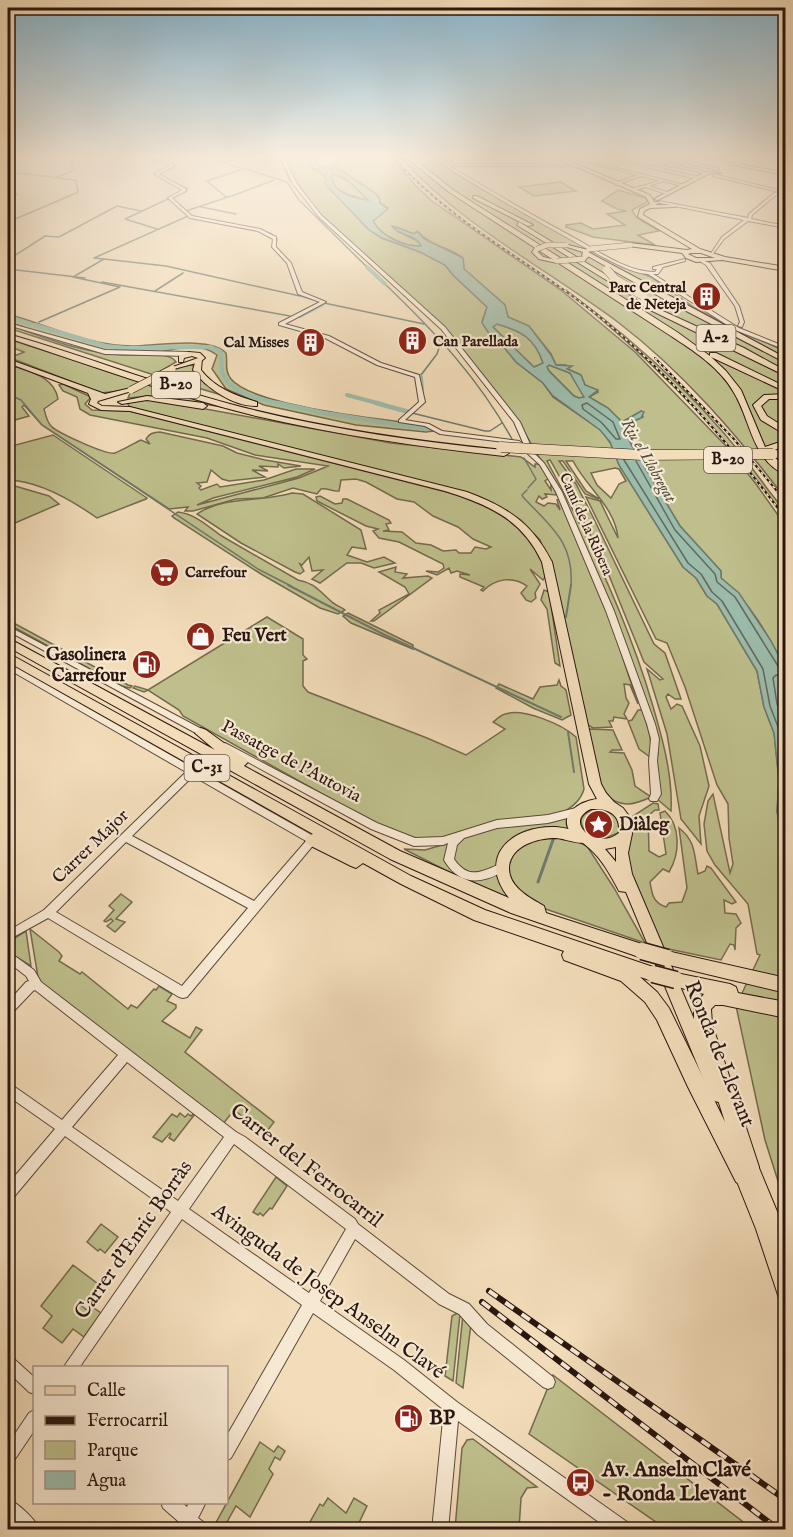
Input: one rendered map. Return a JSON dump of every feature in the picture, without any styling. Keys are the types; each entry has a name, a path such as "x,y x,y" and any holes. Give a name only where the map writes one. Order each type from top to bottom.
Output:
{"highway":[{"path":"508,230 536,250"},
{"path":"511,230 674,334 709,359 731,381 744,403 757,444 768,459 786,472"},
{"name":"A-2","path":"518,230 614,290 741,350 786,374"},
{"name":"A-2","path":"528,230 630,293 786,368"},
{"path":"539,230 569,245"},
{"path":"566,253 603,273 633,283"},
{"path":"588,253 707,330"},
{"path":"544,259 629,305"},
{"path":"597,260 615,279 671,301 786,361"},
{"path":"614,290 742,354 786,379"},
{"name":"B-20","path":"8,331 203,393 311,420 421,438 503,450 779,457"},
{"path":"674,334 786,390"},
{"name":"B-20","path":"8,336 184,393 273,417 370,436 597,459 681,461 779,457"},
{"path":"704,350 726,360 786,379"},
{"path":"199,361 197,370 219,389 247,402 311,420"},
{"path":"786,396 767,397 757,405 764,418 786,432"},
{"path":"122,401 147,398 273,417"},
{"path":"779,457 786,443"},
{"name":"C-31","path":"8,642 448,881 545,921 592,936 667,958 786,986"},
{"name":"C-31","path":"8,657 406,880 480,915 653,974 724,994 786,1004"},
{"path":"201,733 247,767 317,805 331,819"},
{"path":"588,840 547,831 526,835 511,845 504,854 502,867 511,891 528,906 592,936"},
{"path":"312,840 359,863 406,880"},
{"path":"480,915 515,934 627,976 651,997 663,1014 694,1081 746,1171"},
{"path":"746,1171 701,1014 704,1002 724,994 786,1010"}],"main road":[{"path":"657,230 686,255"},
{"path":"588,253 581,248 569,245 547,245 536,250 544,259 557,261 630,246 647,246 702,261 712,256"},
{"path":"630,246 668,250 675,254 686,255 699,251 724,259 786,269"},
{"path":"8,361 96,396 131,390 172,369 188,354 200,355 202,358 199,361 183,361"},
{"path":"111,408 122,401 131,390"},
{"path":"112,395 130,409"},
{"path":"96,396 92,404 95,407 130,409 448,489 496,507 526,529 543,552 567,656"},
{"name":"Ronda de Llevant","path":"567,656 595,784 601,796 625,819 627,826 622,855 625,874 746,1171 786,1292"},
{"name":"Ronda de Llevant","path":"567,656 589,791 574,825 613,868 627,893 724,1123 786,1257"},
{"path":"581,808 597,803 610,806"},
{"path":"588,840 612,843 625,835"}],"street":[{"path":"259,230 275,238 274,247 289,263 300,293 324,302 281,324 327,337 379,364 417,376 422,402 401,421 428,425 440,432 527,444"},
{"name":"Camí de la Ribera","path":"335,230 451,337 517,422 531,454 542,464 559,492 610,611 655,739 653,761 656,794 654,799"},
{"path":"556,230 610,259 639,269 655,271 689,300 722,320 786,350"},
{"path":"559,230 612,258 639,269"},
{"path":"712,256 720,240 733,230"},
{"path":"655,271 686,255"},
{"path":"702,261 707,263 737,306 742,322 740,328"},
{"path":"8,324 92,350 122,354 188,354"},
{"path":"167,355 183,361"},
{"name":"Passatge de l'Autovia","path":"8,628 395,836 414,842 431,843 460,837 497,824 548,819 581,808"},
{"path":"8,666 312,840 183,993 48,913"},
{"name":"Carrer Major","path":"8,936 48,913 192,772"},
{"path":"125,837 255,907"},
{"path":"460,837 450,851 449,860 458,871 472,878 482,877 502,867"},
{"name":"Carrer del Ferrocarril","path":"8,956 30,973 36,984 232,1136 333,1210 353,1229 444,1299 464,1309 482,1329 548,1382"},
{"path":"8,1009 36,984"},
{"path":"8,1193 127,1054"},
{"name":"Avinguda de Josep Anselm Clavé","path":"8,1089 399,1365 452,1407 624,1530"},
{"name":"Carrer d'Enric Borràs","path":"71,1366 232,1136"},
{"path":"228,1449 353,1229"},
{"path":"8,1363 33,1386"},
{"path":"440,1530 452,1407"},
{"path":"8,1457 33,1420"},
{"path":"170,1504 190,1526 198,1504"},
{"path":"8,1507 32,1530"}],"green space":[{"path":"338,230 370,230 382,238 420,252 445,265 487,307 482,322 492,338 503,346 516,362 543,383 553,397 602,431 611,444 619,465 683,567 696,578 707,596 717,604 757,671 764,707 774,733 779,780 777,812 786,845 785,1203 765,1140 736,1006 760,955 757,954 748,904 715,865 707,851 704,824 708,801 713,794 730,873 733,864 729,838 728,804 717,785 685,687 667,643 656,639 586,497 600,501 618,538 612,517 573,461 566,461 586,491 599,499 585,494 563,461 559,461 576,484 654,644 665,653 681,699 675,699 668,694 666,697 671,709 677,704 682,706 700,746 709,786 699,816 701,844 681,819 667,734 647,669 660,680 663,679 644,662 606,568 577,507 550,460 547,461 606,579 642,671 666,756 671,811 657,799 655,763 658,754 643,699 551,477 545,481 551,490 551,483 557,495 545,494 547,497 542,499 539,496 536,502 544,506 548,503 556,504 560,510 557,500 560,499 611,622 638,704 630,685 624,684 629,703 624,714 627,719 614,717 613,721 609,721 612,727 593,728 585,723 554,574 540,540 521,520 493,503 467,493 130,407 127,403 145,399 157,400 391,443 521,457 535,467 535,464 543,464 514,415 450,333","holes":["615,468 619,469 626,481 619,484 611,498 597,485 591,473"]},
{"path":"381,230 397,230 420,242 421,246 401,242 387,236"},
{"path":"403,230 473,230 562,291 635,352 725,445 785,525 785,668 750,608 721,578 721,571 680,526 644,466 646,464 632,446 622,426 643,417 641,411 622,422 608,408 589,397 598,392 585,385 581,375 568,369 566,365 556,365 551,354 529,326 508,317 505,305 464,269 463,258 428,240 418,232 414,234"},
{"path":"483,230 554,230 611,261 651,277 695,308 731,327 785,351 785,498 708,405 643,342 591,303"},
{"path":"573,230 659,231 638,235 655,245 593,237"},
{"path":"566,290 648,356 699,405 745,459 780,505 785,517 736,455 683,396 627,342"},
{"path":"8,314 100,343 132,346 182,343 208,345 226,353 229,376 244,389 293,405 354,416 427,425 434,431 356,425 264,405 226,389 212,369 217,355 202,348 193,347 151,353 96,349 8,322"},
{"path":"497,324 526,337 536,347 543,363 534,368 493,327"},
{"path":"8,325 94,352 159,355 172,358 176,362 154,375 8,328"},
{"path":"8,339 142,382 128,390 101,393 8,357 8,353 17,355 24,352 8,346"},
{"path":"8,364 46,379 56,391 58,399 44,409 51,426 103,451 115,453 141,440 150,444 147,437 152,433 160,432 223,446 237,453 265,460 301,466 284,468 278,464 278,467 259,466 268,471 252,470 265,477 229,481 222,479 211,470 207,482 197,483 201,486 199,488 201,490 217,484 220,487 264,480 296,469 315,469 297,477 213,498 197,505 299,478 328,466 255,455 207,438 90,415 80,409 77,397 63,391 59,385 63,384 91,397 85,404 92,410 129,411 466,497 493,510 517,527 535,548 546,576 543,580 530,569 540,584 535,593 536,598 531,602 526,600 521,593 527,586 516,581 499,581 483,591 481,590 484,587 460,577 460,574 470,575 457,571 451,573 449,568 437,575 426,571 438,572 444,568 443,564 399,542 379,538 373,531 378,529 366,526 317,501 316,497 320,496 335,504 347,499 389,520 391,523 386,524 389,530 383,531 402,532 416,543 431,545 443,551 456,550 459,553 471,553 475,547 486,549 491,547 473,539 458,527 433,516 414,502 397,499 356,479 341,480 339,491 321,489 317,494 293,488 263,498 236,499 193,511 185,511 188,507 169,509 42,425 24,405 22,407 29,416 8,422"},
{"path":"193,365 194,369 235,399 161,377 181,366"},
{"path":"549,365 570,373 585,397 574,396 549,371 547,367"},
{"path":"147,383 229,408 151,396 128,398 131,391"},
{"path":"53,435 147,498 97,518 43,488 8,480 8,447"},
{"path":"8,484 49,496 59,504 8,526"},
{"path":"292,493 303,494 361,530 366,549 352,547 347,555 367,562 384,557 395,563 374,568 361,563 347,563 320,583 312,579 323,570 312,571 309,557 302,565 300,564 304,571 300,574 241,543 197,514 219,504"},
{"path":"178,512 196,518 220,535 298,580 313,585 333,603 345,610 338,614 320,608 261,574 172,516"},
{"path":"396,567 395,572 407,574 403,578 428,576 432,578 371,621 380,613 379,610 409,594 405,587 379,572"},
{"path":"544,590 549,592 560,666 555,663 547,609 541,600"},
{"path":"348,613 413,645 413,649 351,623 343,616"},
{"path":"267,617 303,639 303,655 307,659 303,661 303,686 308,692 466,755 505,729 493,722 504,715 522,713 542,718 562,727 576,737 584,789 579,800 564,812 450,837 414,839 385,829 183,716 179,710 148,690"},
{"path":"8,620 132,686 130,688 121,686 8,624"},
{"path":"559,680 561,686 566,690 571,715 562,720 533,708 496,688 499,684 533,699 540,687 557,685"},
{"path":"135,686 148,690 144,692 133,688"},
{"path":"638,710 642,710 648,728 651,745 650,757 639,749 628,721 632,720"},
{"path":"589,729 613,730 622,750 610,752 624,753 632,770 635,786 651,797 626,804 615,801 603,793 587,731"},
{"path":"653,803 658,804 659,810 655,810 648,816 649,851 659,857 666,854 660,813 665,811 674,824 677,840 673,865 669,872 663,869 650,882 656,900 666,907 669,903 682,902 687,888 679,828 689,838 698,874 705,871 707,866 711,868 736,902 732,904 724,900 725,913 736,914 741,923 736,928 735,950 734,945 730,944 721,960 659,947 638,902 630,878 627,853 633,816"},
{"path":"592,810 603,810 612,814 618,822 618,833 603,839 586,831 581,823 582,818"},
{"path":"568,818 567,825 571,832 538,830 495,868 472,876 453,863 453,849 460,841 472,834 524,822"},
{"path":"563,835 587,846 645,943 531,904 513,888 505,865 515,844"},
{"path":"449,843 457,874 498,872 522,904 451,873 404,849 425,850"},
{"path":"121,894 132,902 116,919 125,922 115,932 107,926 113,921 111,919 104,921 114,910 109,906"},
{"path":"30,929 59,952 62,956 59,961 80,974 82,972 128,1009 131,1005 137,1008 159,986 172,994 167,1001 176,1005 176,1008 162,1021 190,1038 196,1027 202,1030 185,1052 274,1122 265,1134 234,1110 223,1124 39,983"},
{"path":"26,931 31,966 8,952 8,942"},
{"path":"180,1113 185,1117 188,1114 191,1116 195,1114 174,1141 169,1138 170,1133 162,1142 153,1137 172,1114 177,1117"},
{"path":"276,1177 287,1186 272,1209 270,1208 263,1216 260,1213 258,1215 253,1212"},
{"path":"101,1224 118,1237 105,1253 100,1249 98,1251 87,1242"},
{"path":"73,1265 98,1284 96,1287 99,1290 88,1304 85,1302 82,1306 88,1311 91,1306 101,1313 84,1337 73,1329 62,1343 43,1328 52,1316 41,1306"},
{"path":"461,1311 471,1324 463,1388 456,1383 463,1314 460,1314 453,1381 445,1376 452,1316"},
{"path":"553,1375 751,1528 666,1529 529,1434"},
{"path":"473,1439 537,1487 527,1488 521,1498 519,1529 455,1529 462,1448 467,1440"},
{"path":"260,1442 274,1452 278,1446 285,1451 280,1460 275,1457 269,1469 273,1474 250,1517 236,1506 223,1529 213,1528"},
{"path":"328,1498 346,1513 354,1498 367,1506 356,1529 306,1529 320,1504 323,1506"}],"water":[{"path":"369,230 380,230 400,242 421,246 415,239 396,230 414,234 417,231 424,239 463,258 464,269 505,305 508,317 529,326 556,365 572,366 567,369 581,375 585,385 598,390 589,397 608,408 621,421 641,411 644,412 641,418 622,426 632,446 646,465 644,466 680,526 721,571 721,578 739,593 771,641 785,668 785,845 777,812 779,780 774,733 764,707 757,671 717,604 707,596 696,578 683,567 619,465 610,442 600,430 552,395 543,383 516,362 503,346 492,338 482,323 487,307 445,265 420,252 382,238","holes":["497,324 526,337 536,347 543,363 534,367 493,327","549,365 570,373 584,397 574,396 549,371 547,367"]}],"waterway":[{"path":"8,260 45,236 59,237 73,230"},
{"path":"104,259 94,258 157,230"},
{"path":"329,230 366,266"},
{"path":"270,233 277,239 276,245"},
{"path":"74,277 104,259"},
{"path":"104,259 166,266 300,296"},
{"path":"367,267 385,284"},
{"path":"8,269 74,277"},
{"path":"155,291 183,273"},
{"path":"39,322 120,287 74,277"},
{"path":"74,277 85,278"},
{"path":"102,282 290,316"},
{"path":"386,285 443,344"},
{"path":"301,296 318,301"},
{"path":"324,303 424,324"},
{"path":"300,316 323,304"},
{"path":"8,317 30,324"},
{"path":"35,325 106,346 126,348 211,347 220,351 223,375 234,387 249,396 279,404"},
{"path":"421,375 437,354 440,345 443,344"},
{"path":"443,344 471,376 512,439"},
{"path":"421,377 422,390"},
{"path":"8,394 21,400 42,425 258,569 291,586"},
{"path":"347,395 381,404"},
{"path":"376,403 409,412"},
{"path":"279,404 426,429"},
{"path":"412,413 485,431 490,431 502,423"},
{"path":"524,458 536,479 528,488"},
{"path":"527,490 522,495 523,497 559,536 565,546 569,558 571,585"},
{"path":"288,585 383,634 561,717"},
{"path":"566,617 571,585"},
{"path":"568,732 574,772"},
{"path":"538,882 554,837"}],"railway":[{"path":"477,230 566,291 645,357 719,435 786,519"},
{"path":"655,358 733,438 786,502"},
{"path":"489,1291 786,1500"},
{"path":"482,1302 779,1530"}],"place":[{"name":"Parc Central de Neteja","path":"707,296"},
{"name":"Can Parellada","path":"412,341"},
{"name":"Cal Misses","path":"310,342"},
{"name":"Carrefour","path":"164,572"},
{"name":"Feu Vert","path":"201,636"},
{"name":"Gasolinera Carrefour","path":"147,665"},
{"name":"Diàleg","path":"598,825"},
{"name":"BP","path":"408,1418"},
{"name":"Av. Anselm Clavé - Ronda Llevant","path":"581,1482"}],"water label":[{"name":"Riu el Llobregat","path":"648,461"}]}
